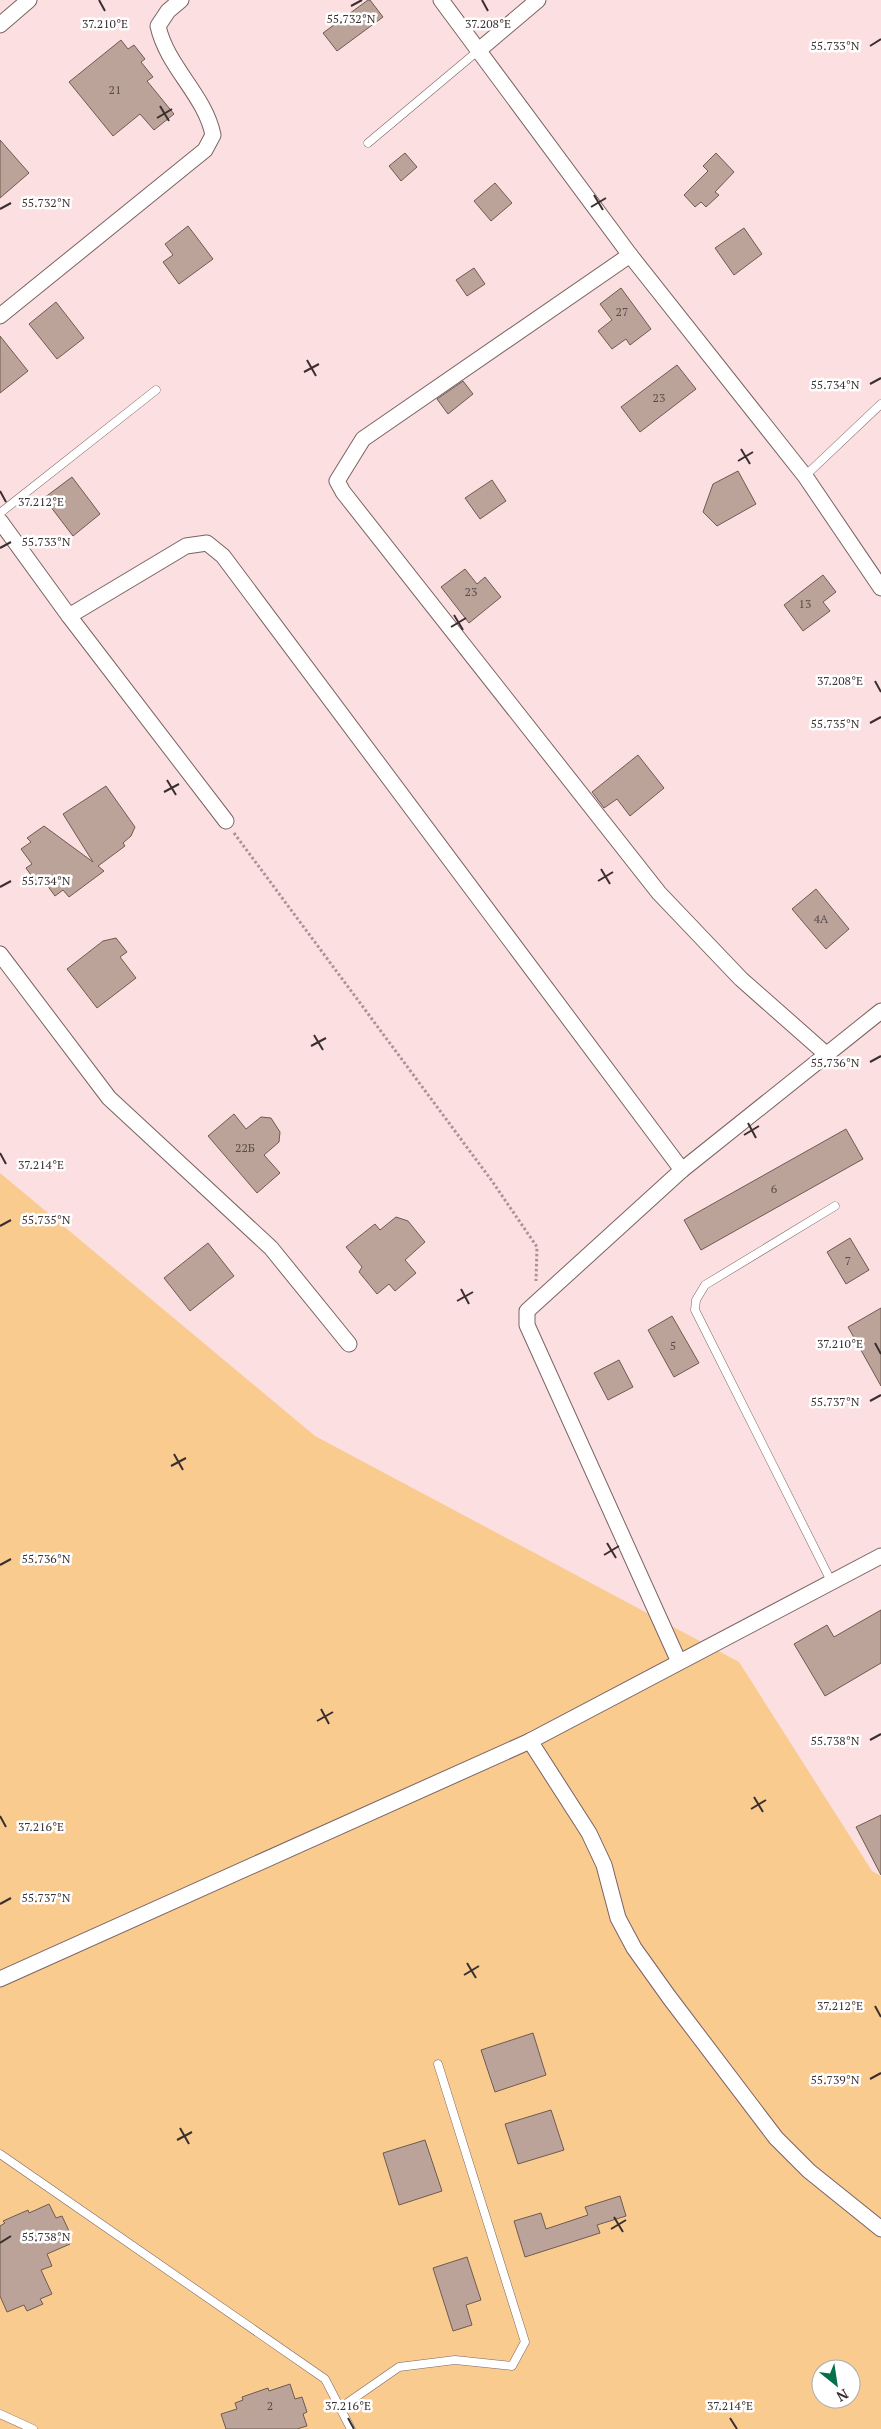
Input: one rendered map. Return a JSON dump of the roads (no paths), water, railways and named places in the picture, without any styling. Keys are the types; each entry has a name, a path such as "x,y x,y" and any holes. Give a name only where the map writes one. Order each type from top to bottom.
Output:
{"street":[{"path":"0,25 29,0"},
{"path":"0,316 205,150 213,135 210,120 162,43 158,26 168,11 181,0"},
{"path":"441,0 630,255 805,476 881,588"},
{"path":"479,50 538,0"},
{"path":"630,255 363,438 337,481 349,500 659,893 742,980 826,1054"},
{"path":"0,521 68,616 226,821"},
{"path":"68,616 186,546 207,543 223,556 682,1170"},
{"path":"0,954 109,1098 271,1248 349,1344"},
{"path":"679,1662 527,1325 527,1311 535,1301 682,1170 881,1011"},
{"path":"0,1979 530,1741 881,1556"},
{"path":"530,1741 589,1832 604,1865 618,1918 634,1948 776,2138 808,2171 881,2229"}],"lane":[{"path":"368,143 479,50"},
{"path":"0,512 156,390"},
{"path":"805,476 881,404"},
{"path":"832,1583 695,1310 696,1300 705,1285 836,1206"},
{"path":"340,2408 400,2367 455,2360 512,2366 525,2342 438,2064"},
{"path":"0,2154 325,2379 351,2429"},
{"path":"0,2414 33,2429"}]}
